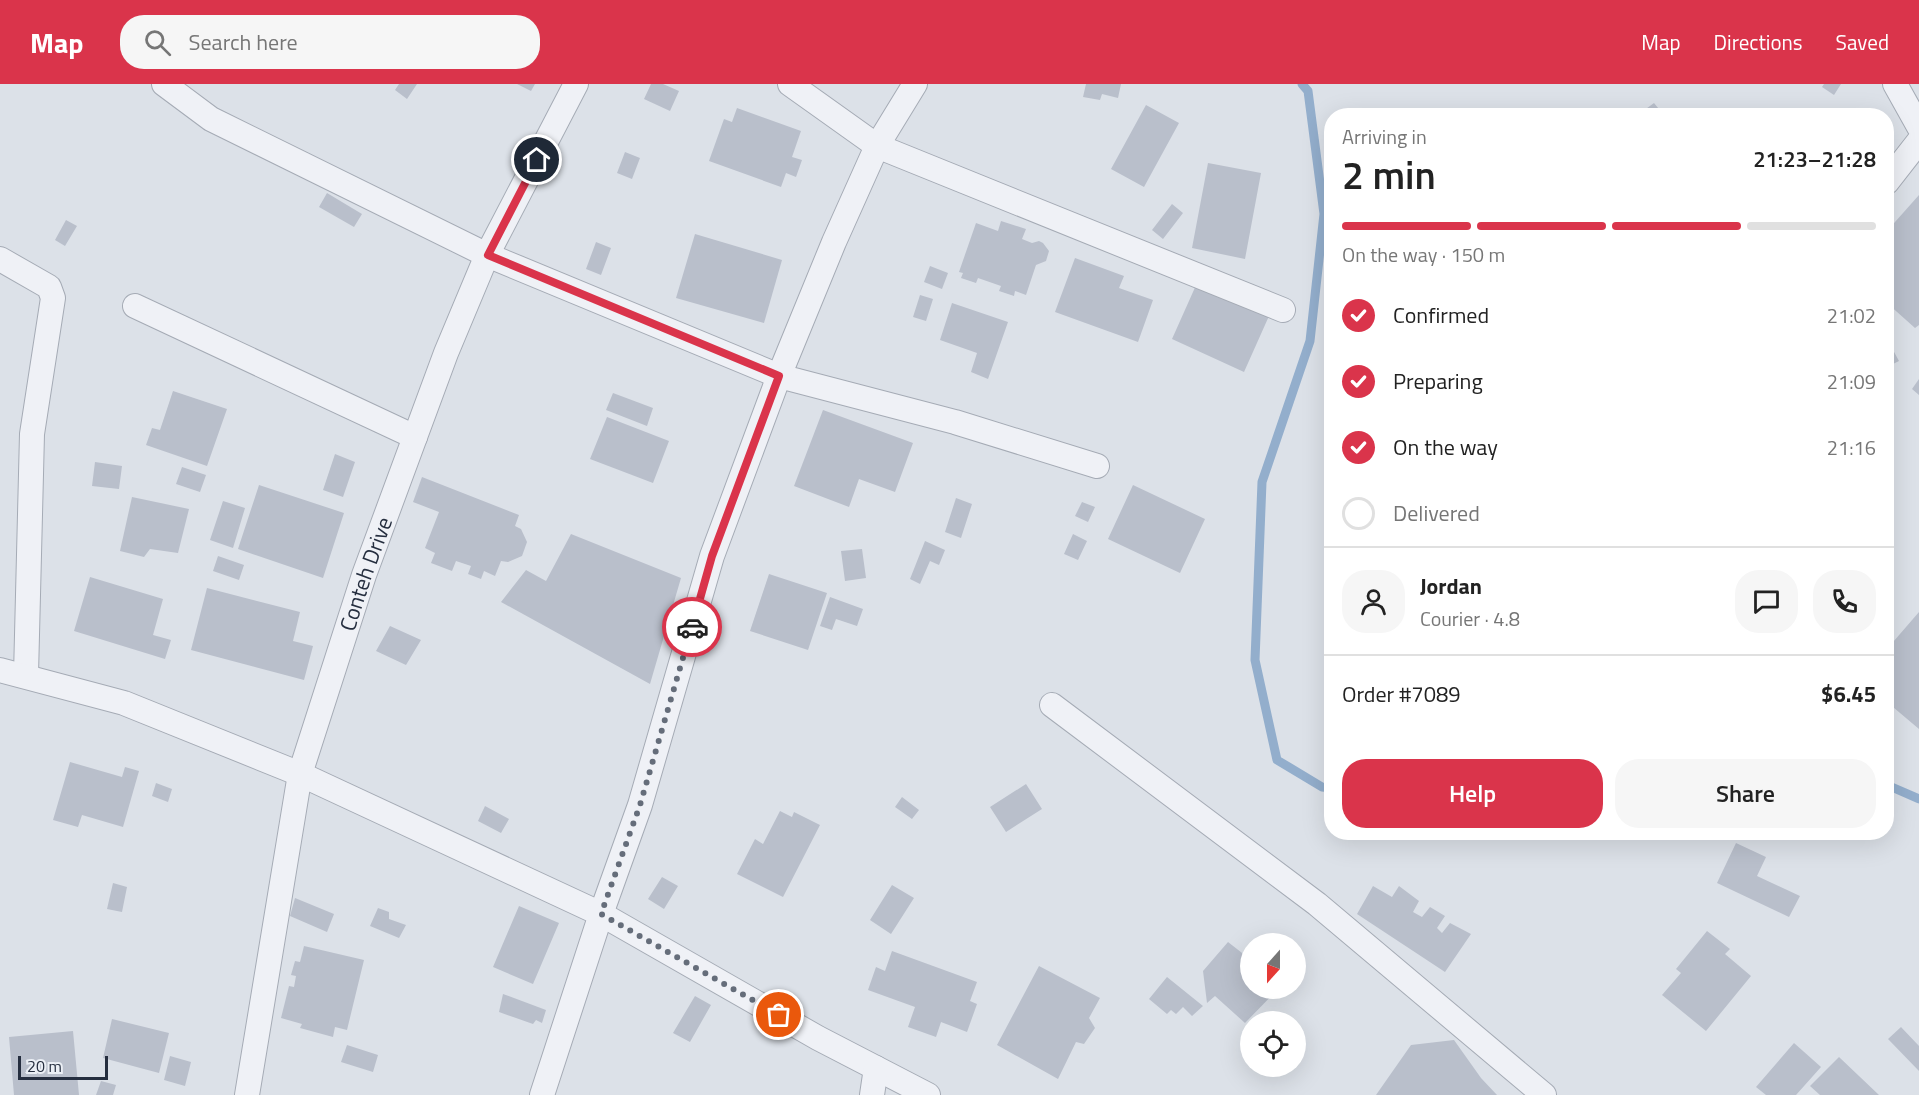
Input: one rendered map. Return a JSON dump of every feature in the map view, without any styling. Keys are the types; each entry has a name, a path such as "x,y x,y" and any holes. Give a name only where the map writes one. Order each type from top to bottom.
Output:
{"street":[{"path":"164,84 211,119 488,255 779,376 955,422 1097,466"},
{"name":"Conteh Drive","path":"247,1095 300,774 364,575 446,353 488,255 576,84"},
{"path":"790,84 877,146 1283,310"},
{"path":"542,1095 601,914 640,805 712,556 779,376 834,242 877,146 915,84"},
{"path":"1895,84 1919,127"},
{"path":"1894,173 1919,141"},
{"path":"0,259 49,287 53,298 32,434 26,675"},
{"path":"135,306 415,437"},
{"path":"0,670 26,675 124,703 300,774 601,914 818,1038 928,1095"},
{"path":"1052,705 1317,904 1545,1095"},
{"path":"872,1095 876,1068"}],"building":[{"path":"399,84 417,84 407,99 395,90"},
{"path":"517,84 535,84 531,91"},
{"path":"651,84 663,84 679,91 670,111 644,99"},
{"path":"1086,84 1121,84 1118,98 1102,94 1100,100 1083,97"},
{"path":"1824,84 1841,84 1834,95 1822,87"},
{"path":"1654,103 1658,108 1647,108"},
{"path":"1146,105 1179,123 1144,187 1111,169"},
{"path":"737,108 801,131 792,157 802,160 796,177 786,173 781,187 709,161 724,119 732,122"},
{"path":"625,152 640,158 632,179 617,173"},
{"path":"1208,163 1261,173 1245,259 1192,248"},
{"path":"327,193 362,214 354,227 319,207"},
{"path":"1919,195 1919,325 1915,328 1894,309 1894,223"},
{"path":"1172,204 1183,213 1163,239 1152,230"},
{"path":"66,220 77,226 65,246 55,240"},
{"path":"1001,221 1026,229 1022,239 1032,243 1039,241 1049,251 1046,261 1036,265 1026,295 1015,291 1014,296 999,291 1001,286 978,278 976,283 961,278 963,273 959,272 976,223 998,231"},
{"path":"695,234 782,260 764,323 676,298"},
{"path":"596,242 611,248 601,275 586,269"},
{"path":"1075,258 1124,276 1119,288 1153,300 1138,342 1055,312"},
{"path":"930,266 948,273 942,289 924,282"},
{"path":"1197,283 1269,316 1244,372 1172,339"},
{"path":"920,295 933,299 926,321 913,317"},
{"path":"952,303 1008,322 988,379 971,372 977,353 940,340"},
{"path":"1894,352 1899,361 1894,364"},
{"path":"1919,379 1919,395 1912,389"},
{"path":"173,391 227,409 207,466 146,445 152,428 160,430"},
{"path":"613,393 653,408 647,426 606,410"},
{"path":"823,410 913,443 895,492 859,479 849,507 794,486"},
{"path":"607,417 669,441 653,483 590,459"},
{"path":"335,454 355,462 343,497 323,490"},
{"path":"95,462 122,466 119,489 92,486"},
{"path":"182,467 206,475 200,492 176,484"},
{"path":"422,477 519,515 515,526 521,529 527,542 522,556 508,562 501,561 495,576 484,571 481,579 468,574 471,566 456,561 452,571 431,563 435,553 425,548 439,512 413,502"},
{"path":"259,485 344,513 323,578 238,549"},
{"path":"1133,485 1205,519 1180,573 1108,539"},
{"path":"132,497 189,509 178,553 150,549 144,557 120,551"},
{"path":"956,498 972,504 961,538 945,532"},
{"path":"223,501 245,508 233,548 210,540"},
{"path":"1082,502 1095,507 1088,522 1075,516"},
{"path":"571,534 681,578 650,684 501,602 526,570 546,581"},
{"path":"1073,534 1087,541 1078,560 1064,554"},
{"path":"925,541 945,550 939,565 930,561 920,584 910,579"},
{"path":"862,549 866,578 845,581 841,551"},
{"path":"218,556 244,565 239,580 213,571"},
{"path":"769,574 827,593 808,650 750,631"},
{"path":"90,577 163,599 153,635 171,640 165,659 74,631"},
{"path":"207,588 300,612 293,641 313,646 304,680 191,650"},
{"path":"830,597 863,609 857,626 836,619 832,630 820,626"},
{"path":"1919,612 1919,729 1894,708 1894,641"},
{"path":"390,626 421,640 406,665 376,651"},
{"path":"70,762 122,777 125,767 139,771 123,827 82,815 78,827 53,820"},
{"path":"156,783 172,789 168,802 152,796"},
{"path":"1026,784 1042,809 1006,832 990,807"},
{"path":"902,797 919,810 912,819 895,807"},
{"path":"485,806 509,819 501,833 478,821"},
{"path":"780,811 792,817 794,812 820,825 783,897 737,874 755,839 763,844"},
{"path":"1736,843 1766,857 1757,876 1800,896 1789,917 1717,883"},
{"path":"662,877 678,886 664,909 648,899"},
{"path":"113,883 127,887 122,912 107,909"},
{"path":"892,885 914,898 891,934 870,920"},
{"path":"1373,886 1392,897 1399,886 1419,901 1413,912 1422,917 1430,907 1445,916 1437,928 1442,933 1450,923 1471,934 1445,972 1357,914"},
{"path":"295,898 334,914 327,932 290,916"},
{"path":"519,906 559,923 533,984 493,967"},
{"path":"378,908 389,912 389,919 406,925 399,938 370,926"},
{"path":"1707,931 1730,949 1725,954 1751,976 1706,1031 1662,995 1681,973 1676,969"},
{"path":"1228,942 1240,951 1240,999 1268,999 1257,1011 1240,1011 1240,1018 1215,996 1207,1003 1203,971"},
{"path":"304,946 364,960 347,1030 335,1027 333,1037 300,1028 302,1024 281,1018 289,986 294,987 296,976 291,975 295,961 300,962"},
{"path":"892,951 977,982 970,1001 977,1004 967,1032 941,1022 936,1037 908,1027 915,1007 868,990 876,967 885,971"},
{"path":"1039,966 1100,998 1089,1018 1095,1028 1084,1044 1076,1042 1058,1079 997,1045"},
{"path":"1167,977 1203,1006 1192,1016 1183,1007 1176,1014 1171,1010 1167,1014 1149,999"},
{"path":"503,994 546,1010 542,1023 536,1020 533,1024 499,1012"},
{"path":"695,996 711,1005 690,1042 673,1033"},
{"path":"112,1019 169,1033 159,1073 103,1058"},
{"path":"1901,1027 1919,1046 1919,1071 1888,1039"},
{"path":"73,1031 79,1095 14,1095 9,1037"},
{"path":"1454,1040 1481,1078 1497,1095 1376,1095 1411,1045"},
{"path":"1794,1043 1821,1067 1796,1095 1766,1095 1756,1087"},
{"path":"347,1045 378,1055 373,1072 341,1062"},
{"path":"170,1056 191,1062 185,1086 164,1080"},
{"path":"1839,1057 1879,1095 1820,1095 1810,1086"},
{"path":"101,1081 116,1085 113,1095 96,1095"}],"waterway":[{"path":"1302,84 1308,91 1324,214"},
{"path":"1324,214 1310,341 1262,482 1255,660 1277,760 1324,787"},
{"path":"1894,788 1919,799"}],"way so far":[{"path":"692,627 640,805 601,914 779,1015"}],"route":[{"path":"537,160 488,255 779,376 712,556 692,627"}]}
